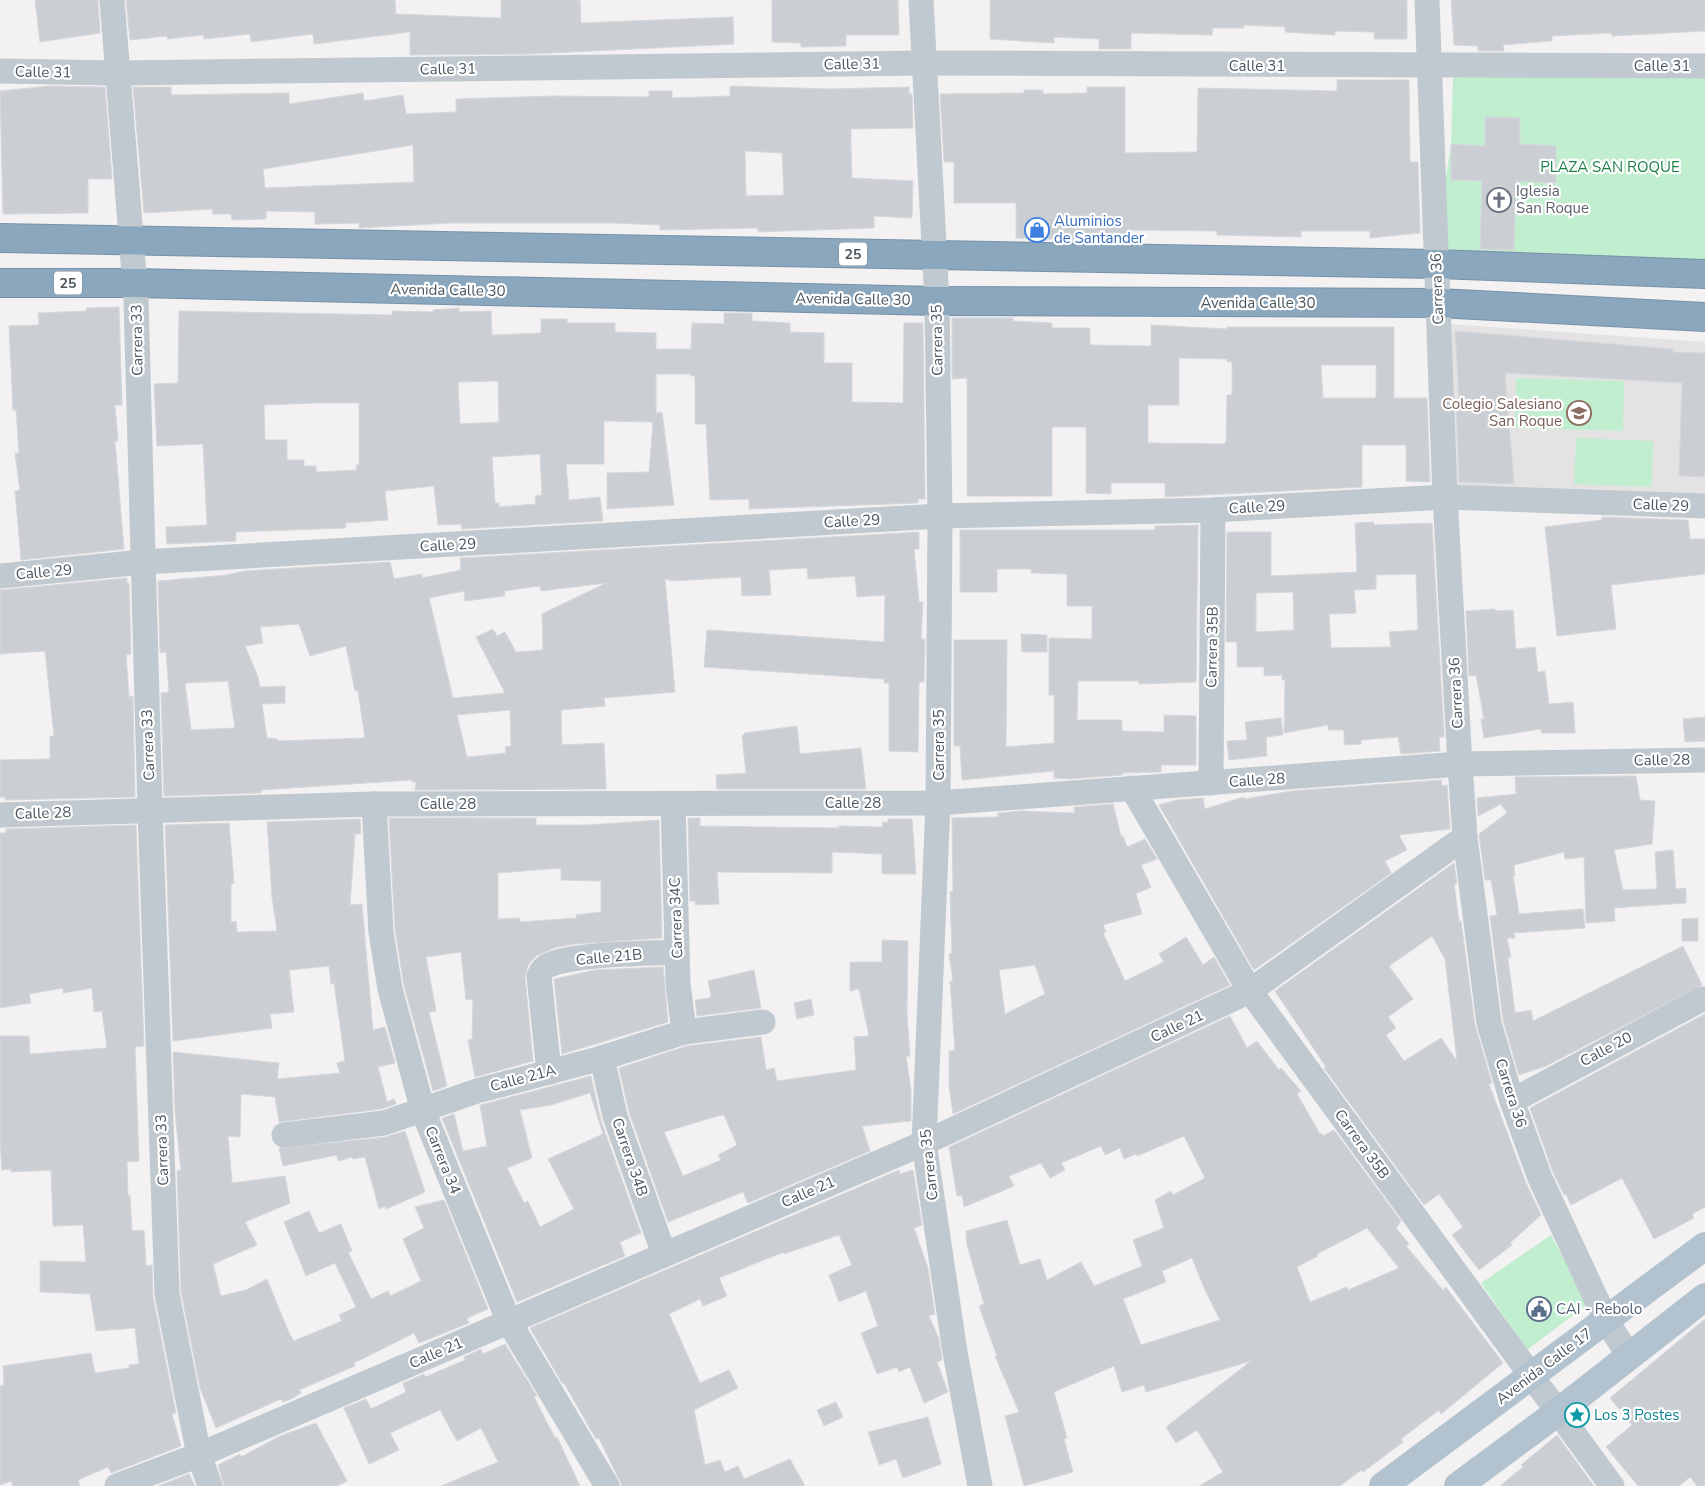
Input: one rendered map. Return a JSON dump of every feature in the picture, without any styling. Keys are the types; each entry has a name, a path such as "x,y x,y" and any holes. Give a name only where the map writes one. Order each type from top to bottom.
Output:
{"highway":[{"name":"25","path":"0,238 1436,264 1705,274"},
{"name":"Avenida Calle 30","path":"0,283 135,283 937,301 1438,303 1705,317"}],"main road":[{"name":"Avenida Calle 17","path":"1383,1486 1705,1246"},
{"path":"1458,1486 1558,1412 1705,1297"}],"street":[{"name":"Carrera 33","path":"112,0 120,73 135,283 142,562 167,1294 199,1455 210,1486"},
{"name":"Carrera 35","path":"921,0 926,63 937,301 940,516 938,803 924,1143 955,1352 980,1486"},
{"name":"Carrera 36","path":"1427,0 1445,498 1460,764 1465,837 1489,1023 1512,1101 1540,1178 1606,1320 1629,1356"},
{"name":"Calle 31","path":"0,71 120,73 926,63 1428,67 1705,66"},
{"name":"Calle 29","path":"0,576 142,562 940,516 1213,510 1445,498 1705,506"},
{"name":"Carrera 35B","path":"1211,784 1213,510"},
{"name":"Calle 28","path":"0,815 150,809 374,804 938,803 1460,764 1705,760"},
{"name":"Carrera 35B","path":"1132,788 1250,992 1612,1486"},
{"name":"Carrera 34","path":"374,804 381,932 390,989 423,1111 508,1322 607,1486"},
{"name":"Carrera 34C","path":"673,804 678,983 684,1032"},
{"name":"Calle 21","path":"117,1486 199,1455 924,1143 1250,992 1465,837"},
{"name":"Calle 21B","path":"548,1072 539,976 543,968 580,958 677,952"},
{"name":"Calle 20","path":"1512,1101 1702,998"},
{"name":"Calle 21A","path":"284,1135 384,1123 476,1091 602,1058 684,1032 763,1022"},
{"name":"Carrera 34B","path":"602,1058 616,1116 664,1254"}],"shaded area":[{"name":"Colegio Salesiano San Roque","path":"1448,324 1705,342 1705,493 1474,494 1460,489 1455,483"}],"green space":[{"name":"PLAZA SAN ROQUE","path":"1705,70 1705,268 1435,251 1451,144 1453,75"},
{"path":"1516,378 1624,381 1623,431 1515,428"},
{"path":"1576,438 1653,441 1652,487 1574,484"},
{"path":"1551,1235 1588,1304 1527,1350 1481,1283"}],"building":[{"path":"35,0 98,0 100,33 40,42"},
{"path":"126,0 395,0 396,14 501,18 501,0 580,0 581,23 733,17 734,44 531,54 410,55 410,32 314,44 313,34 251,42 250,34 204,39 203,35 167,39 167,36 130,40"},
{"path":"772,0 898,0 899,35 846,35 846,46 801,47 801,43 772,42"},
{"path":"990,0 1407,0 1407,39 1374,39 1374,32 1335,31 1335,35 1285,32 1285,27 1244,25 1244,28 1213,28 1212,35 1131,33 1131,49 1099,49 1099,39 1054,37 1054,43 990,39"},
{"path":"1451,0 1705,0 1705,31 1612,36 1611,33 1552,36 1552,41 1503,45 1504,51 1478,51 1478,46 1454,45"},
{"path":"1337,80 1409,80 1410,162 1418,162 1420,233 1370,238 1370,231 1301,231 1301,237 1217,235 1217,231 1131,230 1131,243 1054,241 1054,239 1016,238 1016,203 954,203 954,162 944,162 940,94 1024,93 1024,90 1043,90 1043,94 1087,93 1087,87 1125,87 1125,153 1197,152 1198,88 1337,91"},
{"path":"50,86 105,87 112,179 88,179 88,213 3,214 0,91"},
{"path":"730,86 831,89 909,87 909,94 912,94 913,128 851,129 851,144 852,178 913,181 912,218 874,216 874,228 758,232 758,228 660,230 660,225 614,223 449,223 359,228 359,223 315,224 315,212 266,211 266,219 232,220 231,214 213,214 212,209 144,213 133,87 171,87 171,95 289,93 289,104 363,93 364,101 403,95 406,114 456,112 456,99 553,96 649,97 649,91 672,91 672,98 730,96","holes":["413,145 414,182 265,188 263,169","745,151 782,153 784,195 746,196"]},
{"name":"Iglesia San Roque","path":"1485,117 1520,118 1520,144 1556,146 1556,183 1516,181 1514,250 1480,249 1482,181 1451,180 1451,144 1485,146"},
{"path":"119,307 122,405 115,405 118,441 115,441 124,549 21,560 15,491 20,490 15,453 19,453 16,410 13,410 9,326 39,325 38,313 87,311 86,308"},
{"path":"459,308 459,312 491,311 492,335 541,333 541,319 567,319 567,323 615,323 615,332 656,333 656,349 691,349 692,323 724,324 724,313 752,313 752,321 790,323 790,332 824,333 824,363 852,363 852,402 903,403 904,323 923,323 925,499 918,499 918,503 749,509 749,499 710,500 706,424 695,424 695,376 691,376 691,374 656,374 656,413 662,412 674,505 607,509 607,473 649,472 653,422 604,421 604,464 566,464 569,500 600,497 603,521 462,529 461,524 438,525 434,486 385,491 388,520 345,523 346,528 236,532 236,541 167,544 166,527 207,525 203,444 157,446 154,384 178,383 179,311 392,315 392,311 433,312 433,310","holes":["498,381 499,422 460,424 458,382","359,403 359,465 356,465 357,470 316,472 316,466 304,466 304,460 287,460 287,440 265,440 264,405","540,454 542,495 535,496 536,504 499,507 499,503 495,503 492,457"]},
{"path":"952,318 1013,318 1013,321 1052,323 1052,328 1090,328 1090,345 1151,346 1151,325 1227,329 1227,327 1394,327 1394,398 1427,398 1430,482 1406,481 1406,445 1362,445 1362,487 1165,497 1165,483 1111,483 1111,494 1086,493 1086,427 1052,427 1052,496 967,496 967,378 952,379","holes":["1179,358 1227,359 1227,362 1232,362 1232,395 1227,395 1226,442 1224,444 1148,443 1148,405 1179,405","1321,365 1376,365 1376,398 1323,398"]},
{"path":"1455,331 1673,349 1673,352 1705,353 1705,477 1679,476 1682,383 1505,373 1514,484 1459,482 1456,399 1459,399"},
{"path":"1602,517 1688,520 1690,539 1705,539 1705,574 1611,585 1616,629 1557,636 1545,527 1602,520"},
{"path":"1374,522 1374,525 1432,523 1444,733 1444,737 1439,737 1440,751 1401,754 1398,737 1361,740 1361,744 1344,745 1344,730 1328,730 1328,725 1284,733 1285,680 1282,680 1282,675 1264,676 1264,667 1237,667 1237,642 1226,642 1227,532 1271,532 1271,576 1357,572 1355,523","holes":["1416,574 1418,630 1389,632 1391,647 1331,648 1329,614 1356,613 1354,590 1376,589 1376,575","1293,592 1294,630 1256,632 1256,593"]},
{"path":"1198,525 1196,682 1139,684 1139,681 1078,681 1077,720 1122,720 1122,731 1164,732 1164,715 1196,716 1196,765 1161,765 1161,772 1122,773 1122,775 1068,779 1054,778 1054,771 962,780 960,746 954,746 954,640 1007,640 1006,747 1054,743 1054,695 1049,695 1049,638 1092,639 1092,606 1067,606 1067,574 1031,573 1031,569 997,569 997,592 960,592 960,530 1155,530 1155,526"},
{"path":"919,532 919,549 914,549 919,602 923,602 921,639 925,639 924,682 919,682 918,752 889,751 889,683 884,683 884,679 704,667 707,630 884,642 885,595 857,597 855,576 808,579 807,568 769,570 771,595 742,596 741,577 672,581 665,579 675,692 604,698 605,706 561,710 562,745 604,743 606,789 415,790 416,782 411,780 261,790 261,793 164,796 161,693 169,692 166,652 160,653 158,581 227,575 244,571 390,562 394,579 422,574 422,578 461,570 460,558","holes":["606,583 542,614 543,650 516,652 505,632 497,636 493,629 476,637 505,693 453,698 429,598 464,591 465,601 505,596 504,591 540,586 541,591","299,624 310,656 346,646 355,691 358,691 365,738 278,741 278,739 267,738 262,704 285,703 285,686 260,687 258,677 245,646 263,643 260,627","228,681 235,728 191,730 185,683","510,710 511,746 505,747 506,753 467,757 457,715"]},
{"path":"127,578 127,583 129,583 131,654 126,655 129,697 133,696 135,797 5,800 5,797 0,797 0,760 50,759 50,736 54,736 45,651 0,654 0,590"},
{"path":"1495,609 1495,611 1513,610 1516,649 1535,647 1538,672 1545,671 1549,704 1573,702 1575,733 1541,733 1541,729 1484,738 1481,719 1484,719 1476,675 1469,676 1466,611"},
{"path":"1021,634 1047,635 1047,652 1022,652"},
{"path":"1705,717 1705,741 1685,742 1683,719"},
{"path":"1281,718 1283,735 1266,737 1267,756 1229,760 1227,741 1247,740 1245,722"},
{"path":"797,726 800,754 861,748 866,789 717,789 716,775 746,773 742,736 745,733"},
{"path":"1636,776 1640,800 1655,801 1652,844 1614,850 1623,890 1657,889 1655,852 1673,850 1676,889 1686,888 1686,903 1614,908 1615,921 1586,923 1584,857 1565,859 1564,852 1514,865 1515,876 1513,876 1519,914 1583,909 1585,928 1514,933 1515,938 1507,938 1511,957 1508,958 1515,1013 1531,1010 1533,1021 1683,946 1702,985 1546,1066 1519,1075 1503,1020 1490,916 1497,915 1491,880 1485,880 1479,834 1507,813 1501,804 1478,816 1477,798 1516,794 1515,777"},
{"path":"1441,780 1442,786 1447,785 1450,829 1399,835 1407,850 1385,861 1391,873 1254,970 1159,805 1177,800 1203,798 1205,809 1244,797 1245,799 1291,791"},
{"path":"1113,804 1121,836 1123,836 1127,847 1145,839 1157,859 1141,865 1151,887 1136,894 1142,914 1103,925 1106,932 1103,933 1125,981 1164,962 1159,954 1186,937 1203,965 1214,957 1230,985 953,1114 949,1086 949,1051 955,1050 950,981 953,981 949,954 952,953 950,892 953,891 952,818 998,817 998,813 1021,811 1075,813 1074,807","holes":["1035,965 1045,994 1005,1014 999,970"]},
{"path":"389,818 536,818 536,825 589,825 659,820 662,938 575,944 557,947 536,956 528,965 525,977 533,1061 475,1077 468,1040 472,1039 473,999 466,1000 461,952 426,957 436,1011 429,1012 447,1086 433,1091 404,986 395,930","holes":["561,868 561,880 601,881 601,912 576,915 577,918 520,922 520,918 498,919 498,873"]},
{"path":"688,818 700,818 700,826 839,828 839,826 883,827 882,822 888,822 888,819 912,819 916,874 882,874 882,854 832,852 832,873 717,872 719,904 695,905 695,901 690,901"},
{"path":"360,819 361,834 355,834 350,905 362,904 373,1030 385,1027 395,1063 378,1067 387,1102 394,1099 396,1104 381,1109 279,1122 275,1097 241,1094 240,1137 228,1136 232,1183 285,1176 290,1203 245,1222 257,1245 213,1264 221,1296 246,1290 267,1279 294,1341 342,1321 339,1315 356,1307 335,1263 306,1276 284,1222 309,1211 319,1233 341,1224 352,1251 348,1252 371,1299 388,1291 390,1296 421,1281 403,1239 424,1228 415,1207 444,1200 488,1309 467,1318 469,1323 419,1343 414,1333 354,1363 355,1366 299,1390 301,1393 291,1399 283,1402 281,1399 216,1428 200,1388 181,1292 177,1171 181,1170 175,1112 173,1052 279,1063 277,1079 340,1073 337,1063 345,1061 334,983 331,984 329,966 289,970 294,1012 270,1014 272,1028 173,1041 165,825 229,823 234,883 231,884 231,922 236,921 237,932 277,931 272,897 267,822"},
{"path":"136,825 144,1046 135,1047 139,1161 127,1162 128,1196 130,1195 132,1231 144,1230 146,1266 152,1265 153,1297 176,1413 172,1414 181,1446 111,1473 108,1467 78,1480 80,1486 13,1486 11,1481 0,1485 0,1386 4,1385 3,1366 91,1353 95,1373 129,1368 129,1365 139,1364 135,1328 96,1331 90,1294 40,1292 40,1261 86,1262 83,1225 53,1226 51,1170 11,1172 11,1169 2,1170 0,1141 0,1036 29,1036 30,1054 107,1048 102,1011 94,1012 92,988 63,993 63,988 29,994 31,1003 0,1008 0,833 6,833 6,829"},
{"path":"1454,863 1457,884 1454,884 1475,1025 1492,1083 1489,1084 1526,1183 1541,1215 1510,1243 1512,1245 1479,1270 1452,1235 1463,1227 1439,1194 1424,1205 1324,1068 1326,1067 1275,991","holes":["1432,936 1445,959 1457,1061 1441,1038 1404,1061 1386,1035 1396,1028 1388,1017 1413,999 1389,966"]},
{"path":"1698,918 1698,941 1682,941 1682,919"},
{"path":"882,940 908,941 907,1013 910,1056 906,1056 911,1090 911,1121 862,1126 870,1151 748,1203 743,1192 668,1222 629,1112 619,1068 687,1046 761,1037 766,1070 774,1068 777,1081 856,1070 854,1037 869,1036 859,989 850,991 850,962 882,962","holes":["724,1115 737,1145 718,1155 721,1160 683,1176 664,1132"]},
{"path":"663,967 668,1022 562,1054 554,979 595,970"},
{"path":"754,970 761,1008 697,1016 695,1000 711,996 708,981"},
{"path":"811,999 814,1015 797,1019 794,1003"},
{"path":"1705,1014 1705,1207 1692,1214 1694,1218 1654,1239 1622,1178 1571,1205 1553,1172 1530,1108"},
{"path":"1230,1016 1247,1048 1257,1041 1279,1070 1281,1068 1301,1091 1297,1094 1320,1134 1322,1133 1323,1136 1334,1130 1401,1221 1396,1228 1409,1244 1406,1246 1443,1290 1446,1287 1503,1363 1441,1414 1439,1410 1401,1439 1403,1442 1363,1472 1361,1470 1340,1486 1199,1486 1223,1472 1197,1430 1176,1443 1166,1427 1251,1361 1146,1392 1144,1385 1122,1392 1114,1366 1054,1392 1067,1438 1064,1439 1073,1472 1024,1486 1005,1416 1019,1412 995,1356 997,1356 979,1306 984,1304 967,1245 966,1231 1007,1220 1020,1265 1040,1259 1047,1280 1081,1262 1094,1286 1142,1266 1133,1240 1164,1228 1155,1200 1171,1191 1173,1195 1205,1178 1184,1136 1137,1156 1136,1154 1124,1159 1120,1148 1105,1155 1101,1146 1061,1163 1065,1170 1050,1178 1041,1163 1009,1176 1014,1186 964,1207 962,1195 957,1196 949,1147","holes":["1367,1228 1399,1268 1348,1290 1347,1287 1310,1302 1297,1267 1318,1256 1317,1254","1192,1258 1220,1320 1141,1345 1123,1299 1166,1282 1162,1271"]},
{"path":"591,1076 601,1121 641,1233 620,1242 625,1256 517,1302 442,1118 454,1114 463,1151 487,1146 480,1105","holes":["590,1093 603,1134 548,1159 574,1209 540,1227 528,1201 524,1203 507,1168 532,1158 520,1110 551,1105"]},
{"path":"405,1131 425,1192 386,1209 385,1206 379,1209 365,1157 353,1159 352,1157 338,1161 337,1155 283,1166 279,1148 386,1137"},
{"path":"899,1170 900,1174 913,1170 922,1225 914,1228 928,1268 935,1314 929,1316 939,1339 942,1360 937,1362 948,1392 924,1403 910,1367 899,1372 897,1367 877,1374 861,1333 878,1326 866,1291 839,1302 829,1275 852,1265 839,1235 784,1254 784,1252 719,1278 727,1296 703,1306 700,1299 669,1314 700,1383 729,1370 738,1388 694,1410 705,1465 720,1460 725,1472 738,1466 744,1479 790,1459 805,1486 622,1486 599,1438 596,1439 530,1328"},
{"path":"1705,1319 1705,1486 1697,1486 1690,1477 1679,1486 1638,1486 1606,1447 1632,1425 1610,1398"},
{"path":"505,1344 537,1396 534,1397 555,1438 557,1437 580,1486 441,1486 498,1462 481,1428 457,1441 440,1410 390,1433 399,1450 369,1464 344,1408 366,1399 371,1409 406,1392 403,1383 424,1374 425,1377 465,1360 464,1357 481,1349 483,1354"},
{"path":"836,1402 843,1417 824,1426 817,1410"},
{"path":"928,1417 941,1464 903,1478 896,1459 879,1465 868,1432"},
{"path":"316,1423 347,1481 337,1486 224,1486 218,1465 240,1454 241,1457 280,1436"},
{"path":"1557,1435 1594,1486 1500,1486 1523,1467 1521,1465"},
{"path":"189,1474 195,1486 158,1486"}],"place":[{"name":"Iglesia San Roque","path":"1499,200"},
{"name":"Aluminios de Santander","path":"1037,230"},
{"name":"Colegio Salesiano San Roque","path":"1579,413"},
{"name":"CAI - Rebolo","path":"1539,1309"},
{"name":"Los 3 Postes","path":"1577,1415"}]}
